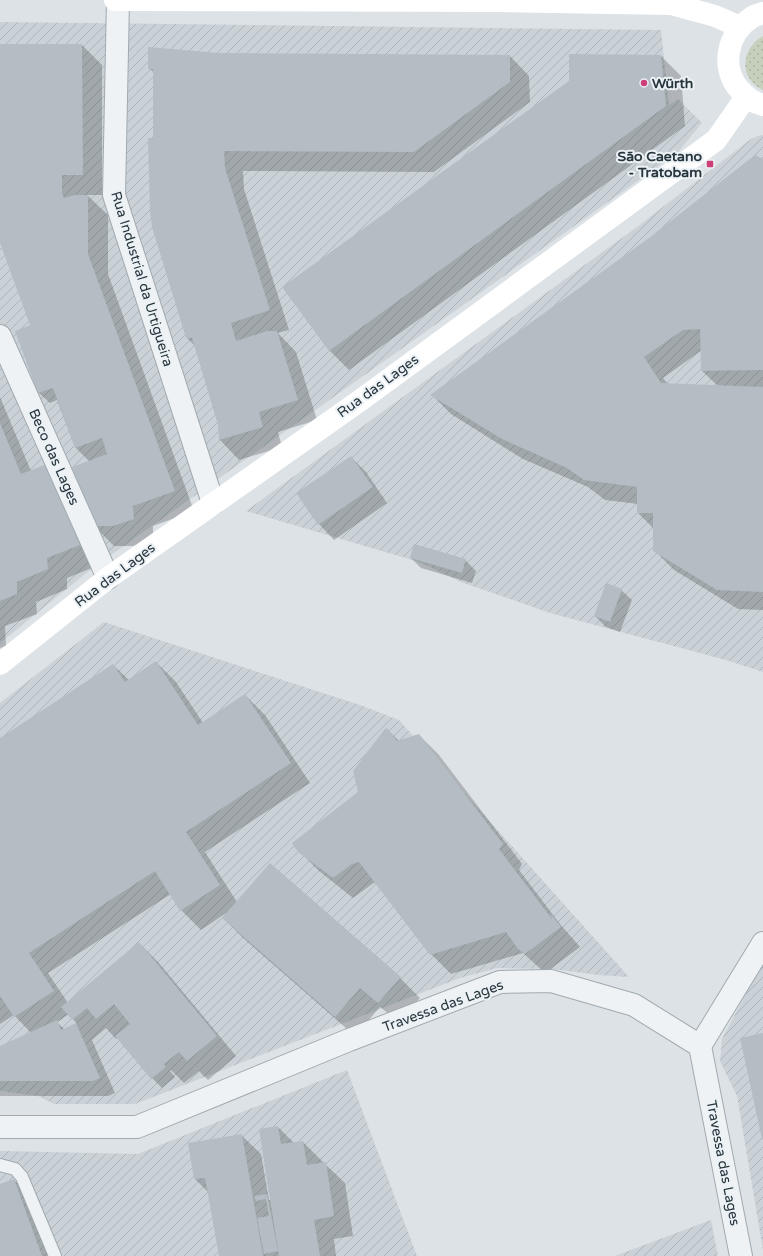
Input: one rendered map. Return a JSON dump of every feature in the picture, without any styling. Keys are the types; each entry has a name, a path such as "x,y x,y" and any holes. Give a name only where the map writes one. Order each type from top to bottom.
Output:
{"main road":[{"path":"116,0 671,4 715,16 740,27"},
{"name":"Rua das Lages","path":"0,664 108,578 358,402 716,140 754,101 735,85 729,71 728,55 732,40 740,27 752,17 763,13"}],"street":[{"name":"Rua Industrial da Urtigueira","path":"116,0 114,195 213,503"},
{"name":"Beco das Lages","path":"0,336 108,578"},
{"path":"700,1046 763,943"},
{"name":"Travessa das Lages","path":"0,1127 137,1127 349,1040 500,982 551,981 634,1005 700,1046 742,1256"}],"lane":[{"path":"0,1165 15,1169 22,1176 55,1256"}],"shaded area":[{"path":"0,22 661,30 669,105 678,99 702,123 677,153 90,570 0,643"},
{"path":"763,135 763,672 726,660 550,613 461,582 419,562 246,511 637,227 751,139"},
{"path":"104,622 360,705 399,720 629,977 553,969 497,968 460,978 135,1104 54,1104 38,1096 0,1091 0,703"},
{"path":"763,961 763,1250 737,1096 720,1061 722,1039"},
{"path":"347,1070 417,1256 0,1256 0,1151 138,1154"},
{"path":"711,1220 718,1256 615,1256"}],"green space":[{"path":"763,36 763,90 749,79 745,63 750,48"}],"building":[{"path":"0,44 82,44 83,175 62,175 62,193 64,198 74,195 88,195 88,254 175,491 133,506 134,519 113,526 94,526 72,467 107,454 102,438 75,448 53,388 38,393 15,331 30,325 0,243"},
{"path":"148,47 218,53 510,55 510,82 414,152 224,151 225,168 270,310 231,323 236,341 267,331 277,331 298,400 259,412 263,427 219,440 218,425 192,338 186,338 152,227 150,211 148,138 153,138 153,69 148,69"},
{"path":"569,54 661,55 666,106 329,351 282,287 569,81"},
{"path":"755,155 763,159 763,370 701,371 700,329 683,330 644,357 661,383 763,387 763,592 717,590 653,551 653,513 637,513 637,487 584,480 567,468 502,439 430,395 649,238"},
{"path":"0,423 21,474 47,464 80,545 47,558 48,569 17,582 17,594 0,601"},
{"path":"351,456 373,487 318,525 296,493"},
{"path":"414,544 466,559 462,573 410,558"},
{"path":"606,583 622,589 610,622 594,616"},
{"path":"156,661 198,725 245,694 291,763 186,832 220,885 180,911 155,871 29,953 54,991 14,1017 0,996 0,738 113,664 125,682"},
{"path":"387,728 397,741 419,734 503,844 499,849 552,919 551,914 561,927 525,954 518,949 506,932 430,955 359,862 352,864 333,878 298,852 292,843 358,792 353,771"},
{"path":"270,863 401,977 378,1003 360,988 335,1017 222,918"},
{"path":"139,942 217,1036 187,1061 179,1052 164,1064 166,1067 151,1079 115,1036 130,1024 114,1004 96,1019 87,1008 72,1020 61,1007"},
{"path":"57,1020 61,1030 76,1023 100,1078 93,1081 0,1081 0,1046"},
{"path":"763,1033 763,1139 762,1139 740,1038"},
{"path":"278,1126 281,1144 303,1141 307,1165 326,1162 334,1216 314,1220 320,1256 279,1256 259,1129"},
{"path":"242,1134 263,1256 219,1256 205,1178 194,1179 188,1143"},
{"path":"14,1179 42,1256 0,1256 0,1184"},
{"path":"267,1194 278,1251 264,1254 257,1218 269,1216 266,1199 256,1201 254,1196"}],"place":[{"name":"Würth","path":"644,83"},
{"name":"São Caetano - Tratobam","path":"710,164"}]}
